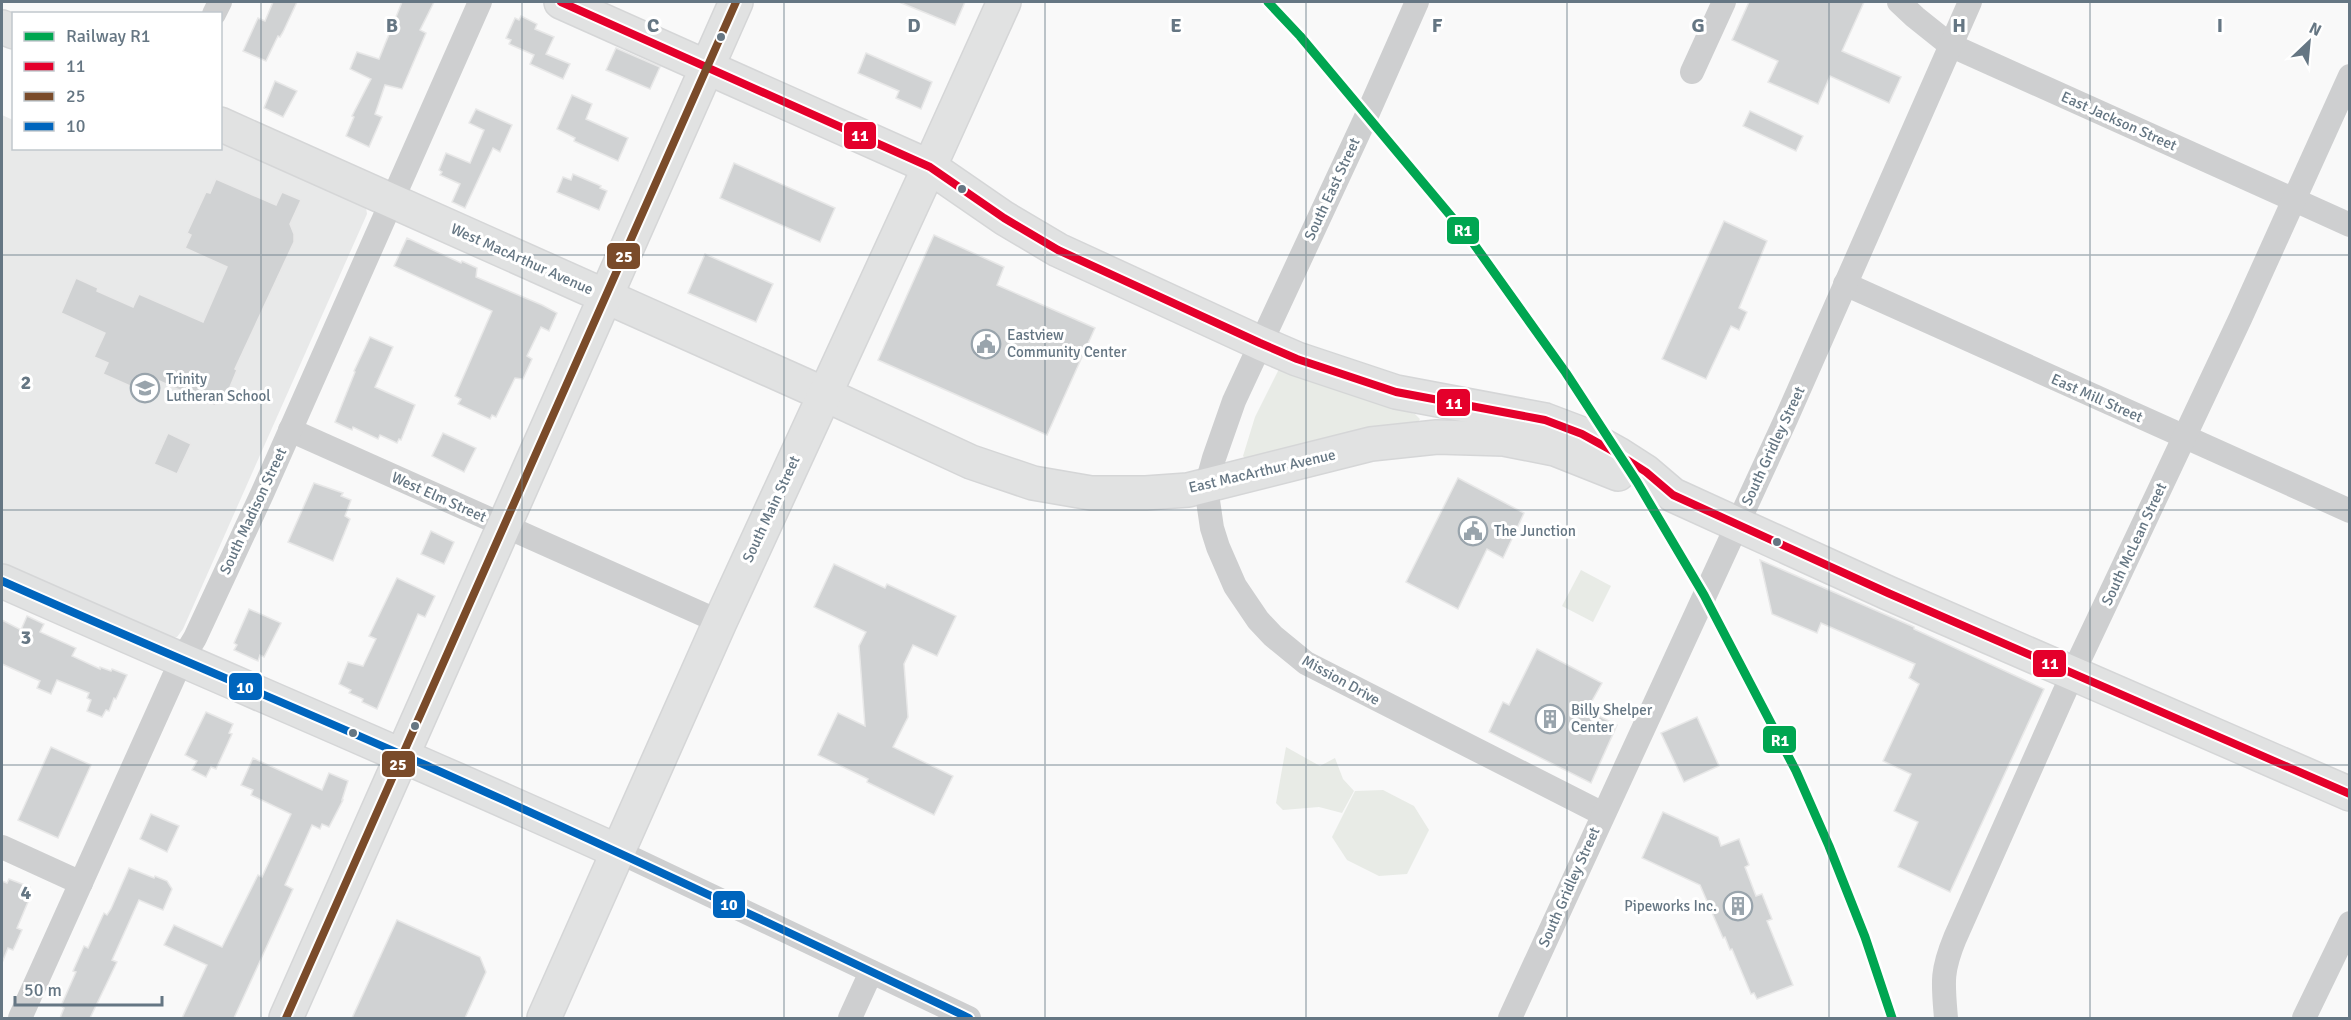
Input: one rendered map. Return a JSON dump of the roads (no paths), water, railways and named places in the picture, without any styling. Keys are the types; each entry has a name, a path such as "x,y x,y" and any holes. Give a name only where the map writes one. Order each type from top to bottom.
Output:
{"main road":[{"path":"561,2 707,67 935,157 1004,219 1058,250 1260,343 1297,359 1396,392 1545,420 1582,434 1646,472 1673,495 1888,593 2349,794"},
{"path":"286,1018 736,2"},
{"name":"South Main Street","path":"544,1018 720,622 935,157 1004,2"},
{"name":"West MacArthur Avenue","path":"222,125 824,394"},
{"name":"East MacArthur Avenue","path":"824,394 970,462 1033,483 1091,493 1146,493 1206,487 1371,444 1437,437 1471,437 1504,439 1555,449 1673,495"},
{"path":"2,581 181,661 402,754 619,852"}],"street":[{"name":"South Madison Street","path":"20,1018 181,661 193,642 290,430 480,2"},
{"name":"South East Street","path":"1260,343 1367,116 1417,2"},
{"path":"1692,72 1724,2"},
{"name":"East Jackson Street","path":"1899,2 1950,45 2349,225"},
{"name":"South Gridley Street","path":"1510,1018 1845,284 1970,2"},
{"name":"South McLean Street","path":"1946,1018 1944,966 2073,673 2294,200 2349,76"},
{"name":"East Mill Street","path":"1845,284 2349,511"},
{"name":"Mission Drive","path":"1260,343 1234,401 1206,487 1212,528 1218,548 1235,586 1258,620 1289,651 1324,674 1603,814"},
{"name":"West Elm Street","path":"290,430 720,622"},
{"path":"2,848 81,883"},
{"path":"619,852 969,1018"},
{"path":"2304,1018 2349,923"},
{"path":"850,1018 871,972"}],"rail line":[{"name":"R1","path":"1268,2 1300,36 1471,240 1566,373 1637,482 1704,595 1796,771 1865,937 1892,1018"}],"place":[{"name":"Eastview Community Center","path":"986,344"},
{"name":"Trinity Lutheran School","path":"145,388"},
{"name":"The Junction","path":"1473,531"},
{"name":"Billy Shelper Center","path":"1550,719"},
{"name":"Pipeworks Inc.","path":"1738,906"}]}
